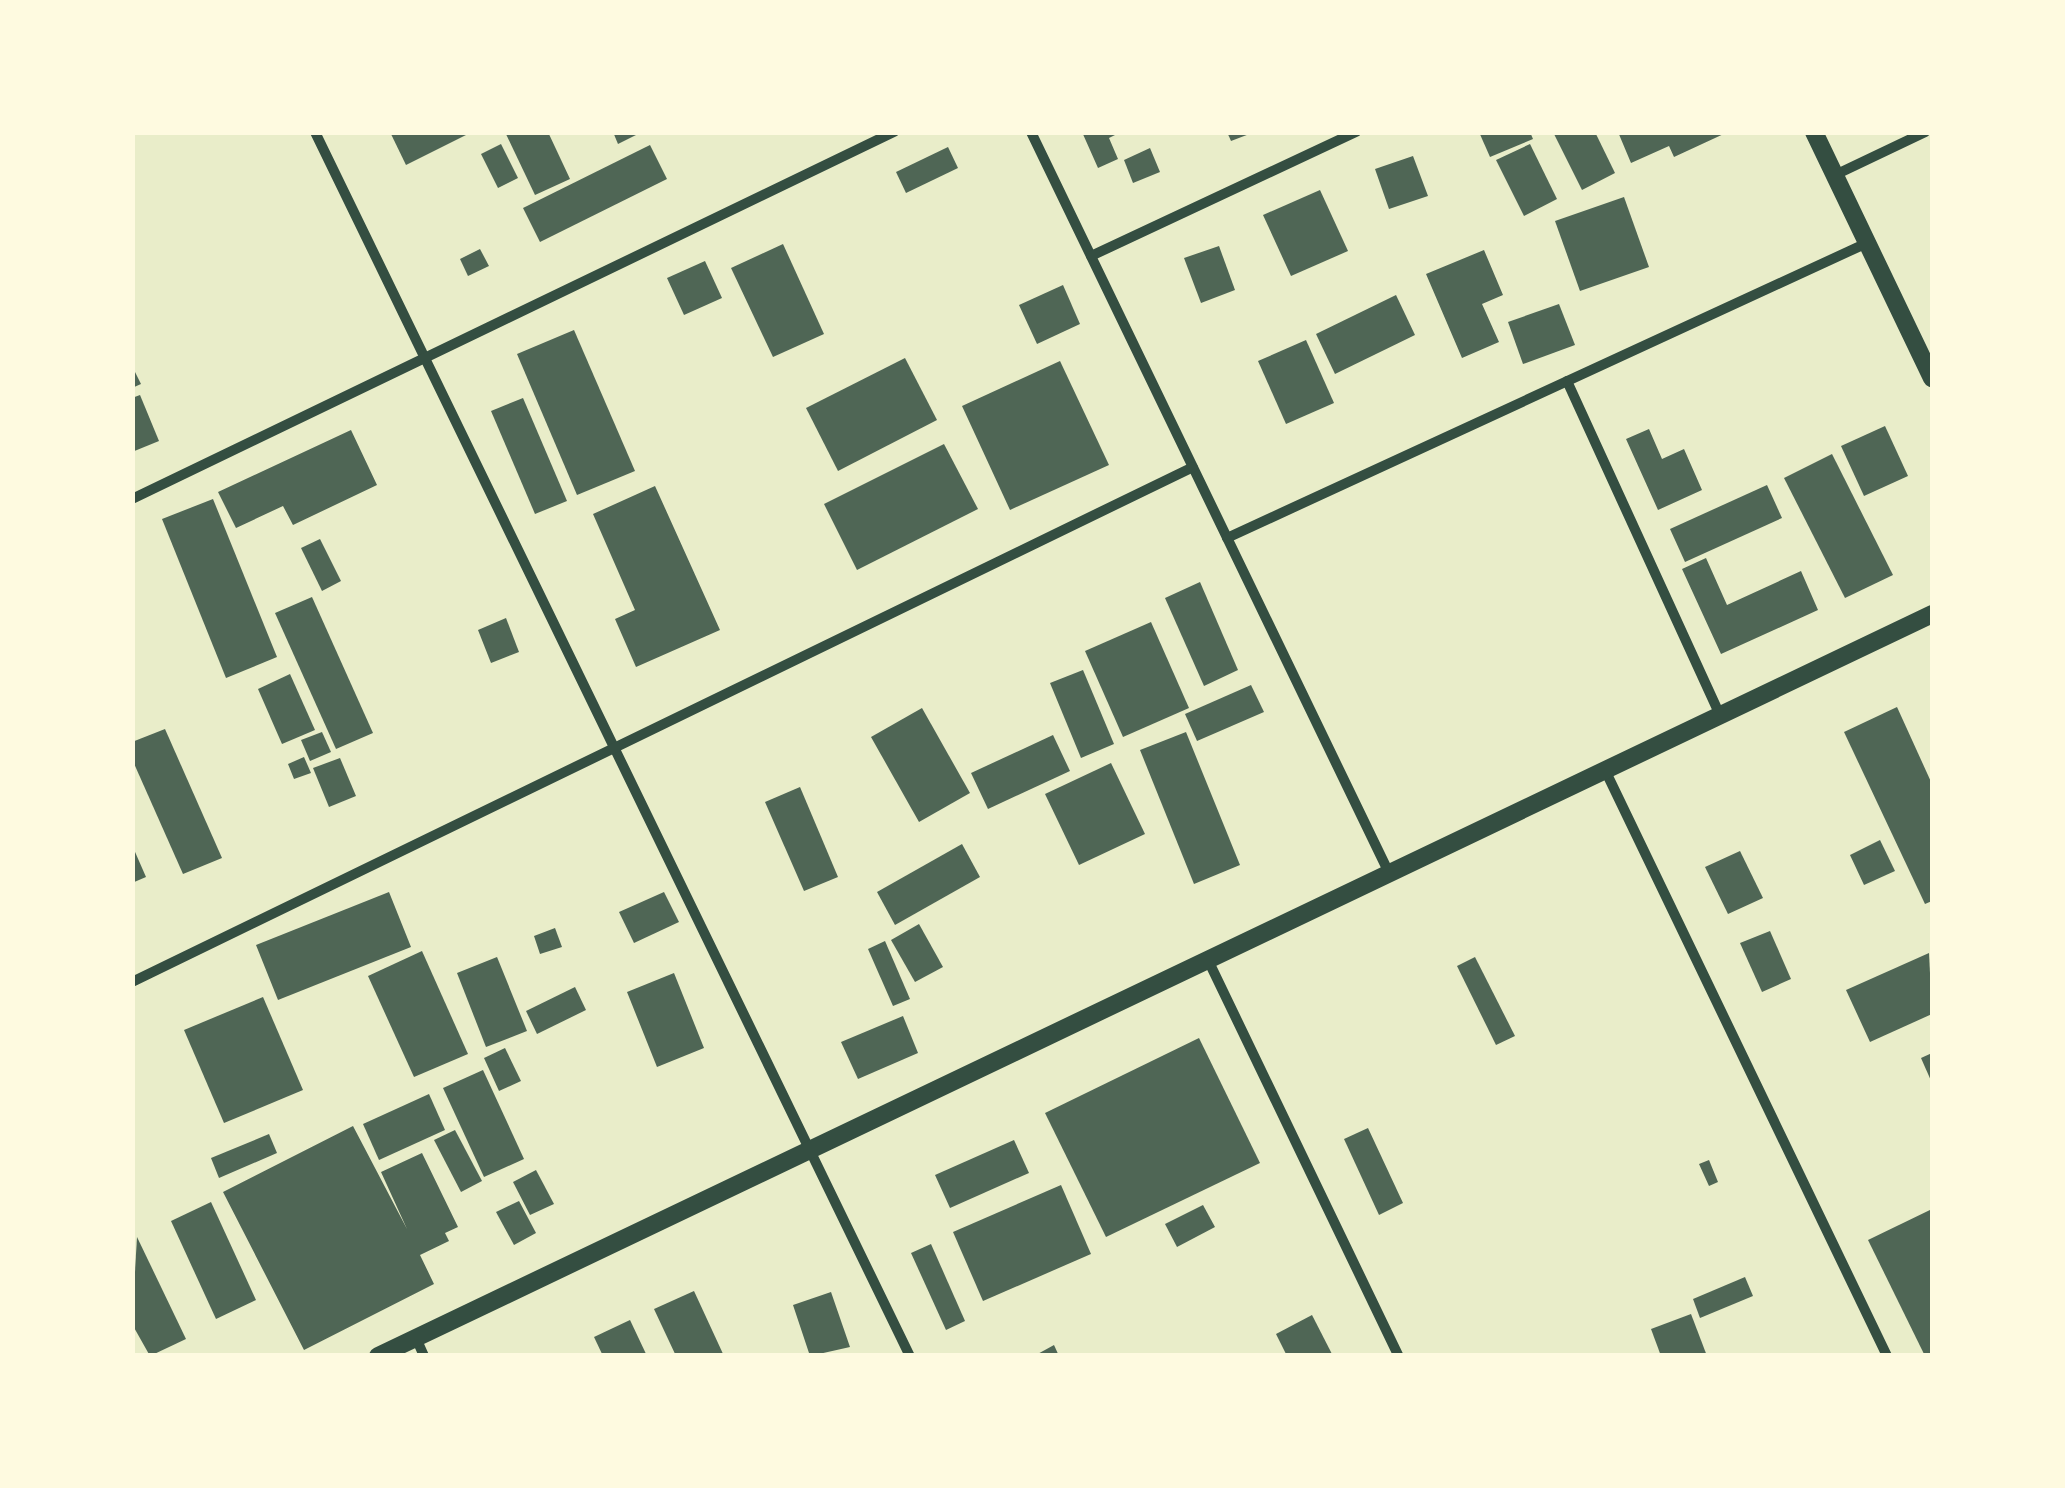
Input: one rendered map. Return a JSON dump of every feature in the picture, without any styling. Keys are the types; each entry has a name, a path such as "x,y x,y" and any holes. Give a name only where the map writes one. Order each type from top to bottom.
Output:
{"street":[{"path":"315,132 910,1356"},
{"path":"132,499 894,132"},
{"path":"1031,132 1388,873"},
{"path":"1091,256 1356,132"},
{"path":"1814,132 1932,378"},
{"path":"1835,175 1925,132"},
{"path":"1227,538 1867,243"},
{"path":"1567,381 1720,716"},
{"path":"132,982 612,744 1192,467"},
{"path":"378,1356 1932,614"},
{"path":"1605,770 1887,1356"},
{"path":"1208,960 1400,1356"},
{"path":"416,1338 424,1356"}],"building":[{"path":"390,132 472,132 406,165"},
{"path":"505,132 548,132 570,179 535,195"},
{"path":"613,132 642,132 618,144"},
{"path":"1082,132 1121,132 1109,138 1118,159 1098,168"},
{"path":"1227,132 1252,132 1252,133 1231,141"},
{"path":"1479,132 1530,132 1533,139 1490,157"},
{"path":"1553,132 1595,132 1615,173 1582,190"},
{"path":"1618,132 1728,132 1674,157 1669,146 1631,163"},
{"path":"501,144 518,178 498,188 481,154"},
{"path":"1530,144 1557,199 1524,216 1496,160"},
{"path":"650,145 667,179 540,242 523,208"},
{"path":"948,147 958,168 906,193 896,172"},
{"path":"1150,148 1160,172 1133,183 1124,160"},
{"path":"1413,156 1428,196 1389,209 1375,169"},
{"path":"1320,190 1348,251 1291,276 1263,215"},
{"path":"1624,197 1649,267 1580,291 1555,221"},
{"path":"783,244 824,334 773,357 731,268"},
{"path":"1219,246 1235,290 1201,303 1184,258"},
{"path":"480,249 489,266 468,276 460,259"},
{"path":"1484,250 1503,295 1482,304 1499,342 1462,358 1426,274"},
{"path":"705,261 722,298 684,315 667,278"},
{"path":"1063,285 1080,324 1037,344 1019,305"},
{"path":"1396,295 1415,335 1335,374 1316,334"},
{"path":"1559,304 1575,345 1523,364 1508,322"},
{"path":"574,330 635,471 577,495 517,354"},
{"path":"1306,340 1334,403 1286,424 1258,361"},
{"path":"905,358 937,420 838,471 806,408"},
{"path":"1060,361 1109,465 1010,510 962,406"},
{"path":"132,366 141,384 132,388"},
{"path":"140,395 159,441 132,452 132,398"},
{"path":"523,398 567,501 535,514 491,411"},
{"path":"1885,426 1908,476 1864,496 1841,446"},
{"path":"1649,429 1662,459 1684,449 1702,490 1658,510 1626,439"},
{"path":"351,430 377,485 293,525 283,506 236,528 218,492"},
{"path":"944,444 978,509 857,570 824,504"},
{"path":"1832,454 1893,575 1845,598 1784,478"},
{"path":"1767,485 1782,518 1685,562 1670,529"},
{"path":"655,486 720,630 636,667 615,619 635,610 593,514"},
{"path":"213,499 277,657 226,678 162,519"},
{"path":"320,539 341,581 322,591 301,548"},
{"path":"1706,558 1727,605 1801,571 1818,610 1721,654 1682,569"},
{"path":"1200,582 1238,670 1204,686 1165,598"},
{"path":"312,597 373,733 336,749 275,613"},
{"path":"506,618 519,652 491,663 478,630"},
{"path":"1151,622 1189,708 1123,737 1085,651"},
{"path":"1083,670 1114,744 1081,758 1050,683"},
{"path":"290,674 315,730 282,744 258,689"},
{"path":"1251,685 1264,712 1197,741 1185,714"},
{"path":"1897,707 1932,784 1932,901 1925,904 1844,732"},
{"path":"922,708 970,793 919,822 871,737"},
{"path":"165,729 222,858 183,874 132,759 132,742"},
{"path":"322,732 331,752 310,761 301,740"},
{"path":"1186,732 1240,865 1194,884 1140,750"},
{"path":"1053,735 1070,771 988,809 971,773"},
{"path":"304,757 311,773 294,779 288,764"},
{"path":"340,758 356,796 329,807 313,768"},
{"path":"1111,763 1145,834 1079,865 1045,794"},
{"path":"800,787 838,877 804,891 765,802"},
{"path":"1880,840 1895,871 1864,885 1850,855"},
{"path":"962,844 980,877 895,925 877,892"},
{"path":"132,845 146,877 132,883"},
{"path":"1740,851 1763,898 1728,914 1705,867"},
{"path":"389,892 411,947 278,1000 256,945"},
{"path":"664,892 679,922 634,943 619,912"},
{"path":"919,924 943,967 915,982 891,940"},
{"path":"555,928 562,947 540,954 534,936"},
{"path":"1770,931 1791,979 1762,992 1740,943"},
{"path":"885,941 910,999 893,1006 868,949"},
{"path":"422,951 468,1054 414,1077 368,976"},
{"path":"1929,953 1932,1014 1870,1042 1846,990"},
{"path":"497,957 527,1031 486,1047 457,973"},
{"path":"1475,957 1515,1036 1496,1045 1457,966"},
{"path":"674,973 704,1048 657,1067 627,992"},
{"path":"575,987 586,1010 537,1034 526,1011"},
{"path":"263,997 303,1090 224,1123 184,1030"},
{"path":"903,1016 918,1053 858,1079 841,1042"},
{"path":"1199,1038 1260,1163 1106,1237 1045,1113"},
{"path":"505,1048 521,1081 499,1091 484,1058"},
{"path":"1932,1053 1932,1083 1921,1058"},
{"path":"483,1070 524,1159 484,1177 443,1088"},
{"path":"429,1094 445,1130 379,1160 363,1124"},
{"path":"353,1126 407,1229 381,1172 422,1153 458,1227 445,1233 449,1241 420,1255 434,1284 304,1350 223,1192"},
{"path":"1368,1128 1403,1203 1379,1215 1344,1139"},
{"path":"455,1130 482,1181 461,1192 434,1140"},
{"path":"269,1134 277,1153 219,1178 211,1158"},
{"path":"1014,1140 1029,1173 950,1208 935,1175"},
{"path":"1709,1160 1718,1182 1709,1186 1699,1164"},
{"path":"536,1170 554,1204 530,1215 513,1182"},
{"path":"1061,1185 1091,1254 983,1301 953,1232"},
{"path":"519,1201 536,1233 514,1245 496,1212"},
{"path":"211,1202 256,1300 216,1319 171,1221"},
{"path":"1203,1205 1215,1227 1177,1247 1165,1224"},
{"path":"1932,1209 1932,1356 1925,1356 1868,1240"},
{"path":"137,1237 186,1339 150,1356 132,1324"},
{"path":"931,1244 965,1321 946,1330 911,1253"},
{"path":"1745,1277 1753,1296 1700,1318 1693,1299"},
{"path":"694,1291 724,1356 676,1356 654,1309"},
{"path":"831,1292 850,1347 810,1356 793,1305"},
{"path":"1691,1314 1707,1356 1661,1356 1651,1329"},
{"path":"1312,1315 1333,1356 1287,1356 1276,1334"},
{"path":"630,1320 647,1356 603,1356 594,1337"},
{"path":"1054,1345 1059,1356 1034,1356"}]}
